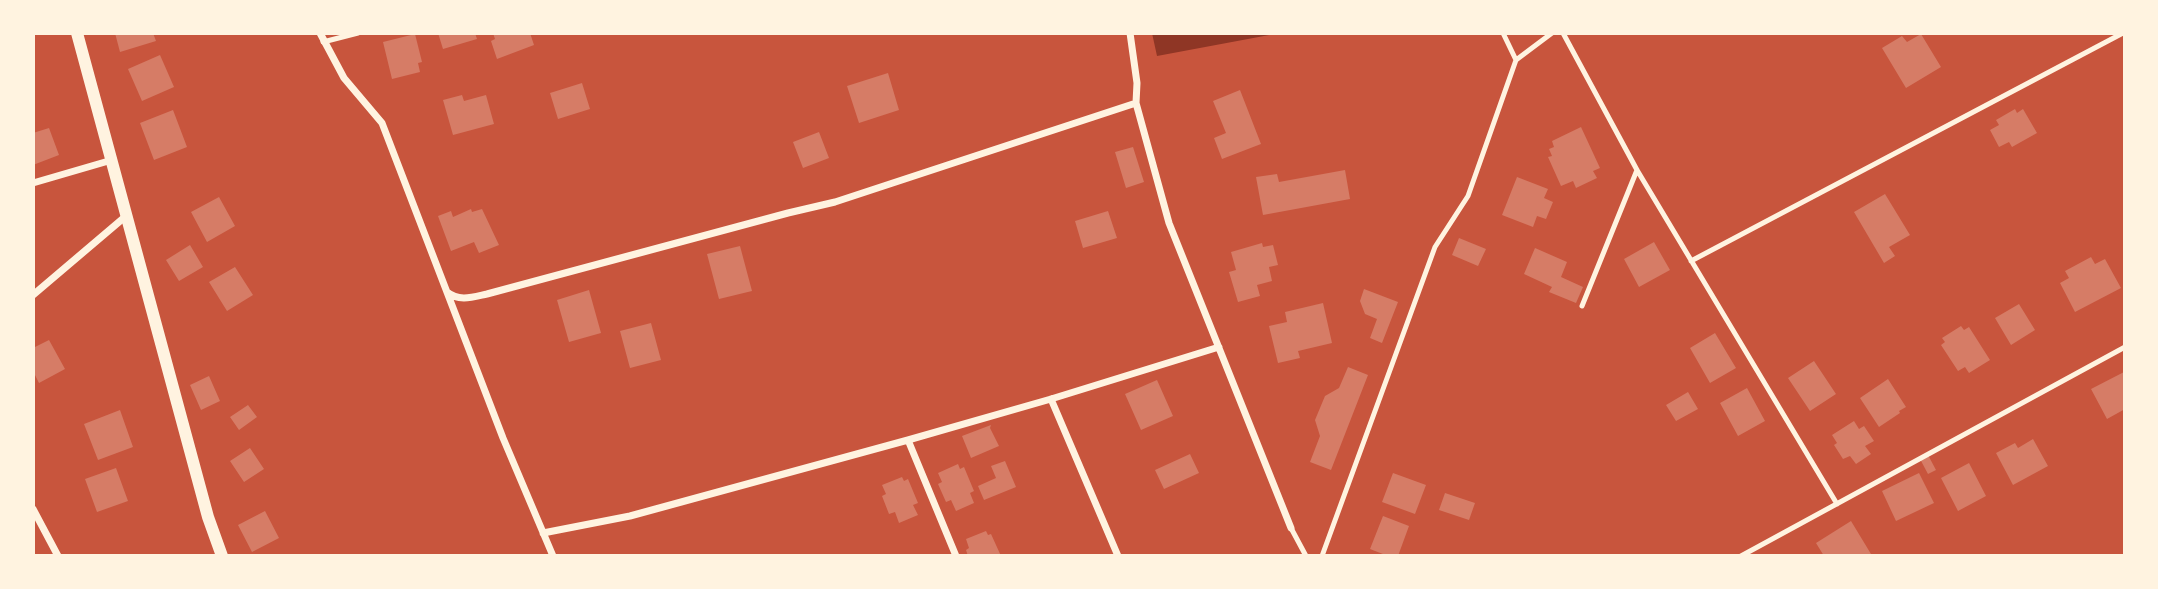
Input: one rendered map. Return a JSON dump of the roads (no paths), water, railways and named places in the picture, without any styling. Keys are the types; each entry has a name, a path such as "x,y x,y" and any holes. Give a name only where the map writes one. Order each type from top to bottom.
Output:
{"street":[{"path":"77,33 208,517 222,556"},
{"path":"320,33 344,78 382,123 503,438 553,556"},
{"path":"1130,33 1137,83 1136,103 1169,223 1291,528"},
{"path":"447,292 454,297 463,298 487,294 788,212 835,202 1136,103"},
{"path":"33,183 111,160"},
{"path":"33,295 127,215"},
{"path":"543,533 630,516 908,440 1219,347"},
{"path":"1051,399 1118,556"},
{"path":"908,440 956,556"},
{"path":"33,509 58,556"}],"lane":[{"path":"323,42 358,33"},
{"path":"1503,33 1516,60"},
{"path":"1322,556 1435,247 1468,196 1516,60 1552,33"},
{"path":"1563,33 1637,170 1837,504"},
{"path":"1691,261 2123,33"},
{"path":"1582,306 1637,170"},
{"path":"1741,556 2125,347"},
{"path":"1291,528 1306,556"}]}
